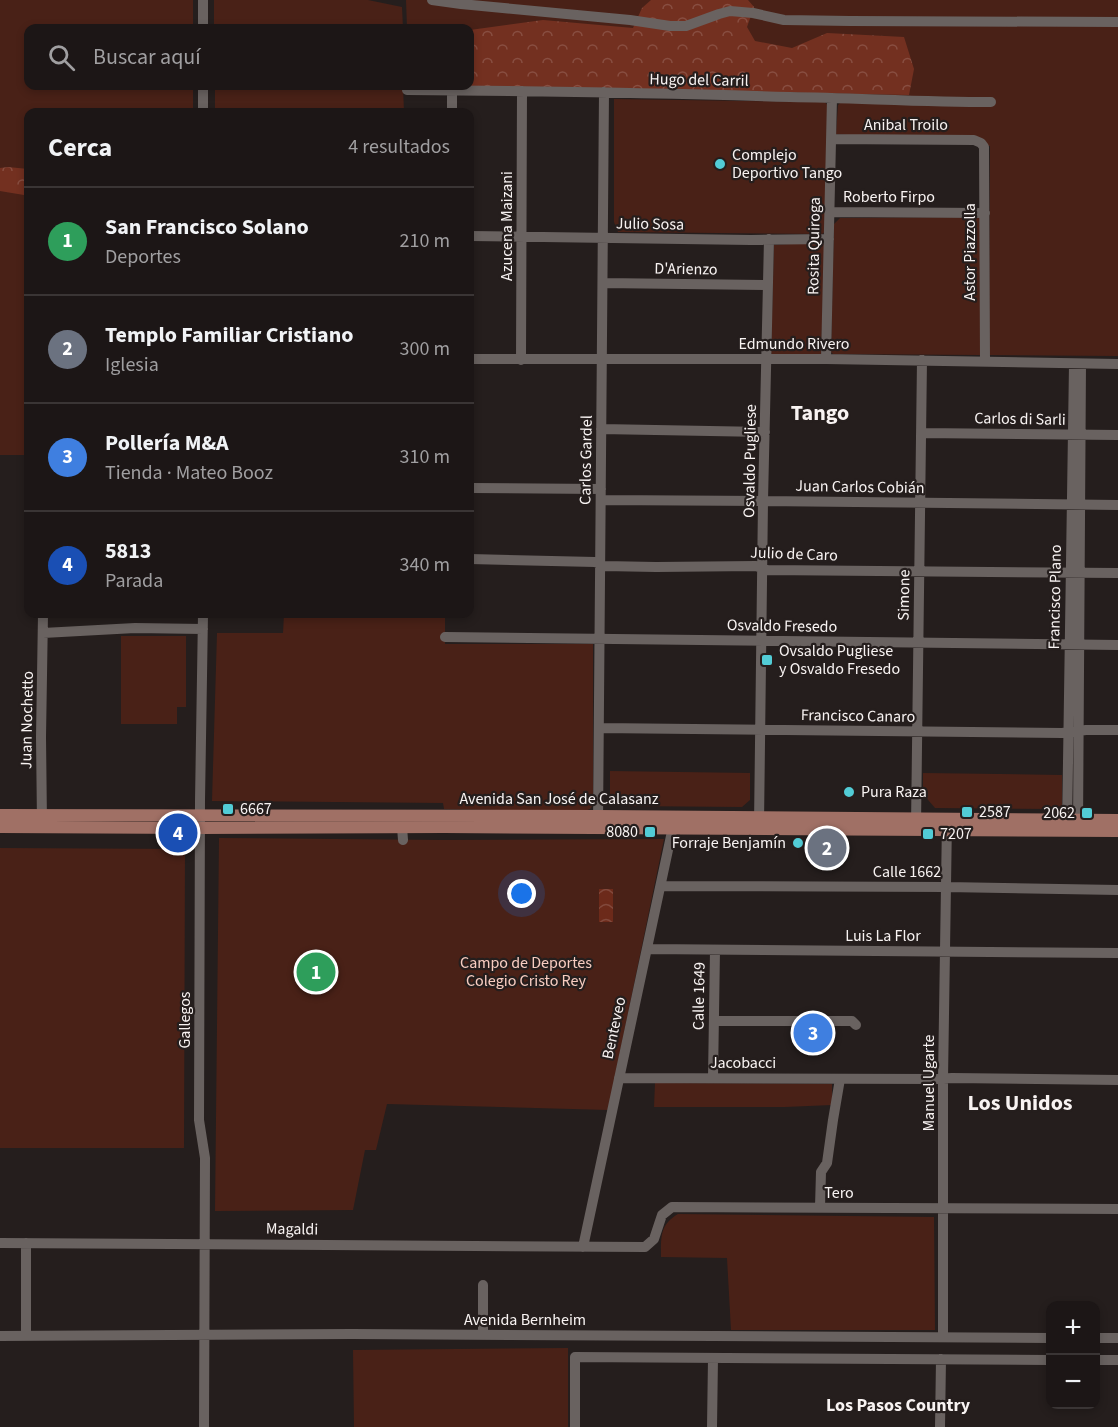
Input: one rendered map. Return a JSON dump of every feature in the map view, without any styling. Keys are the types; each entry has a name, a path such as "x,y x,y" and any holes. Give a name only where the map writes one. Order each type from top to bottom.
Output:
{"main road":[{"name":"Avenida San José de Calasanz","path":"0,814 41,821"},
{"name":"Avenida San José de Calasanz","path":"0,826 41,821 1072,825 1118,820"},
{"name":"Avenida San José de Calasanz","path":"200,821 403,833 598,822"},
{"name":"Avenida San José de Calasanz","path":"1072,825 1118,831"}],"street":[{"path":"203,0 203,24"},
{"path":"432,0 670,26 686,26 730,11 753,13 784,20 1118,22"},
{"path":"203,90 203,108"},
{"name":"Hugo del Carril","path":"407,90 604,92 991,102"},
{"path":"452,91 452,108"},
{"name":"Azucena Maizani","path":"521,360 522,91"},
{"name":"Carlos Gardel","path":"598,822 604,92"},
{"name":"Rosita Quiroga","path":"826,359 832,98"},
{"name":"Anibal Troilo","path":"831,139 974,140 981,143"},
{"name":"Astor Piazzolla","path":"981,143 984,150 985,362"},
{"name":"Roberto Firpo","path":"830,212 985,213"},
{"name":"Julio Sosa","path":"474,236 829,238"},
{"name":"Osvaldo Pugliese","path":"759,823 769,239"},
{"name":"D'Arienzo","path":"603,283 768,285"},
{"name":"Edmundo Rivero","path":"474,359 826,359 1118,364"},
{"name":"Simone","path":"916,824 922,360"},
{"name":"Francisco Plano","path":"1072,825 1077,364"},
{"path":"601,429 765,432"},
{"name":"Carlos di Sarli","path":"921,434 1118,435"},
{"name":"Juan Carlos Cobián","path":"474,488 763,501 1118,505"},
{"name":"Julio de Caro","path":"474,559 595,562 604,566 756,566 767,570 1118,573"},
{"name":"Juan Nochetto","path":"41,821 43,618"},
{"name":"Gallegos","path":"202,618 199,1120 205,1158 204,1427"},
{"path":"43,633 135,628 202,629"},
{"name":"Osvaldo Fresedo","path":"445,637 1118,645"},
{"name":"Francisco Canaro","path":"598,728 1118,730"},
{"name":"Benteveo","path":"583,1246 674,822"},
{"name":"Manuel Ugarte","path":"943,1337 943,1078 947,824"},
{"name":"Calle 1662","path":"661,886 1118,890"},
{"name":"Luis La Flor","path":"647,949 1118,953"},
{"name":"Calle 1649","path":"713,1078 715,950"},
{"path":"714,1021 852,1021 856,1025"},
{"name":"Jacobacci","path":"619,1078 1118,1080"},
{"path":"820,1208 821,1172 827,1163 840,1079"},
{"name":"Tero","path":"583,1246 645,1246 654,1239 662,1215 672,1207 1118,1209"},
{"name":"Magaldi","path":"0,1243 583,1246"},
{"path":"26,1243 26,1336"},
{"path":"483,1285 483,1335"},
{"name":"Avenida Bernheim","path":"0,1336 483,1335 1046,1338"},
{"path":"1100,1338 1118,1338"},
{"path":"575,1427 575,1357 1046,1360"},
{"path":"712,1427 713,1358"},
{"path":"940,1427 941,1359"},
{"path":"1100,1360 1118,1360"}],"green space":[{"path":"0,0 193,0 193,24 24,24 24,90 193,90 193,108 24,108 24,455 0,455"},
{"path":"214,0 368,0 402,7 403,24 214,24"},
{"path":"406,0 1118,0 1118,356 989,355 990,146 836,134 838,105 841,102 474,86 474,24 407,24"},
{"path":"651,0 748,0 754,7 747,27 755,41 792,48 827,33 904,37 914,69 909,95 474,86 474,29 543,20 633,28 642,8"},
{"path":"215,90 403,90 404,108 215,108"},
{"name":"Complejo Deportivo Tango","path":"614,99 825,102 828,106 826,231 822,234 618,232 614,222"},
{"path":"0,168 24,169 24,195 0,191"},
{"path":"980,217 981,355 833,354 831,352 834,224 840,218"},
{"path":"825,242 821,354 773,355 771,353 774,245"},
{"path":"284,618 445,618 445,644 593,644 593,805 585,811 444,809 443,803 212,801 217,633 283,633"},
{"path":"121,636 186,636 186,707 177,707 177,724 121,724"},
{"path":"610,771 750,773 750,800 742,807 623,806 610,794"},
{"path":"923,773 1062,775 1062,805 1055,809 935,808 923,794"},
{"name":"Campo de Deportes Colegio Cristo Rey","path":"219,838 664,839 608,1110 387,1104 376,1150 365,1150 353,1210 215,1211"},
{"path":"0,848 185,849 184,1148 0,1148"},
{"path":"655,1083 832,1084 832,1105 654,1107"},
{"path":"678,1214 934,1217 935,1330 731,1330 727,1258 661,1257 663,1232 668,1222"},
{"path":"568,1348 568,1427 354,1427 353,1350"}],"water":[{"path":"599,889 613,889 613,922 599,922"}],"place":[{"name":"Complejo Deportivo Tango","path":"720,164"},
{"name":"Ovsaldo Pugliese y Osvaldo Fresedo","path":"767,660"},
{"name":"Pura Raza","path":"849,792"},
{"name":"6667","path":"228,809"},
{"name":"2587","path":"967,812"},
{"name":"2062","path":"1087,813"},
{"name":"8080","path":"650,832"},
{"name":"5813","path":"178,833"},
{"name":"7207","path":"928,834"},
{"name":"Forraje Benjamín","path":"798,843"},
{"name":"Templo Familiar Cristiano","path":"827,848"},
{"name":"San Francisco Solano","path":"316,972"},
{"name":"Pollería M&A","path":"813,1033"}],"district":[{"name":"Tango","path":"820,413"},
{"name":"Los Unidos","path":"1020,1103"},
{"name":"Los Pasos Country","path":"898,1405"}]}
